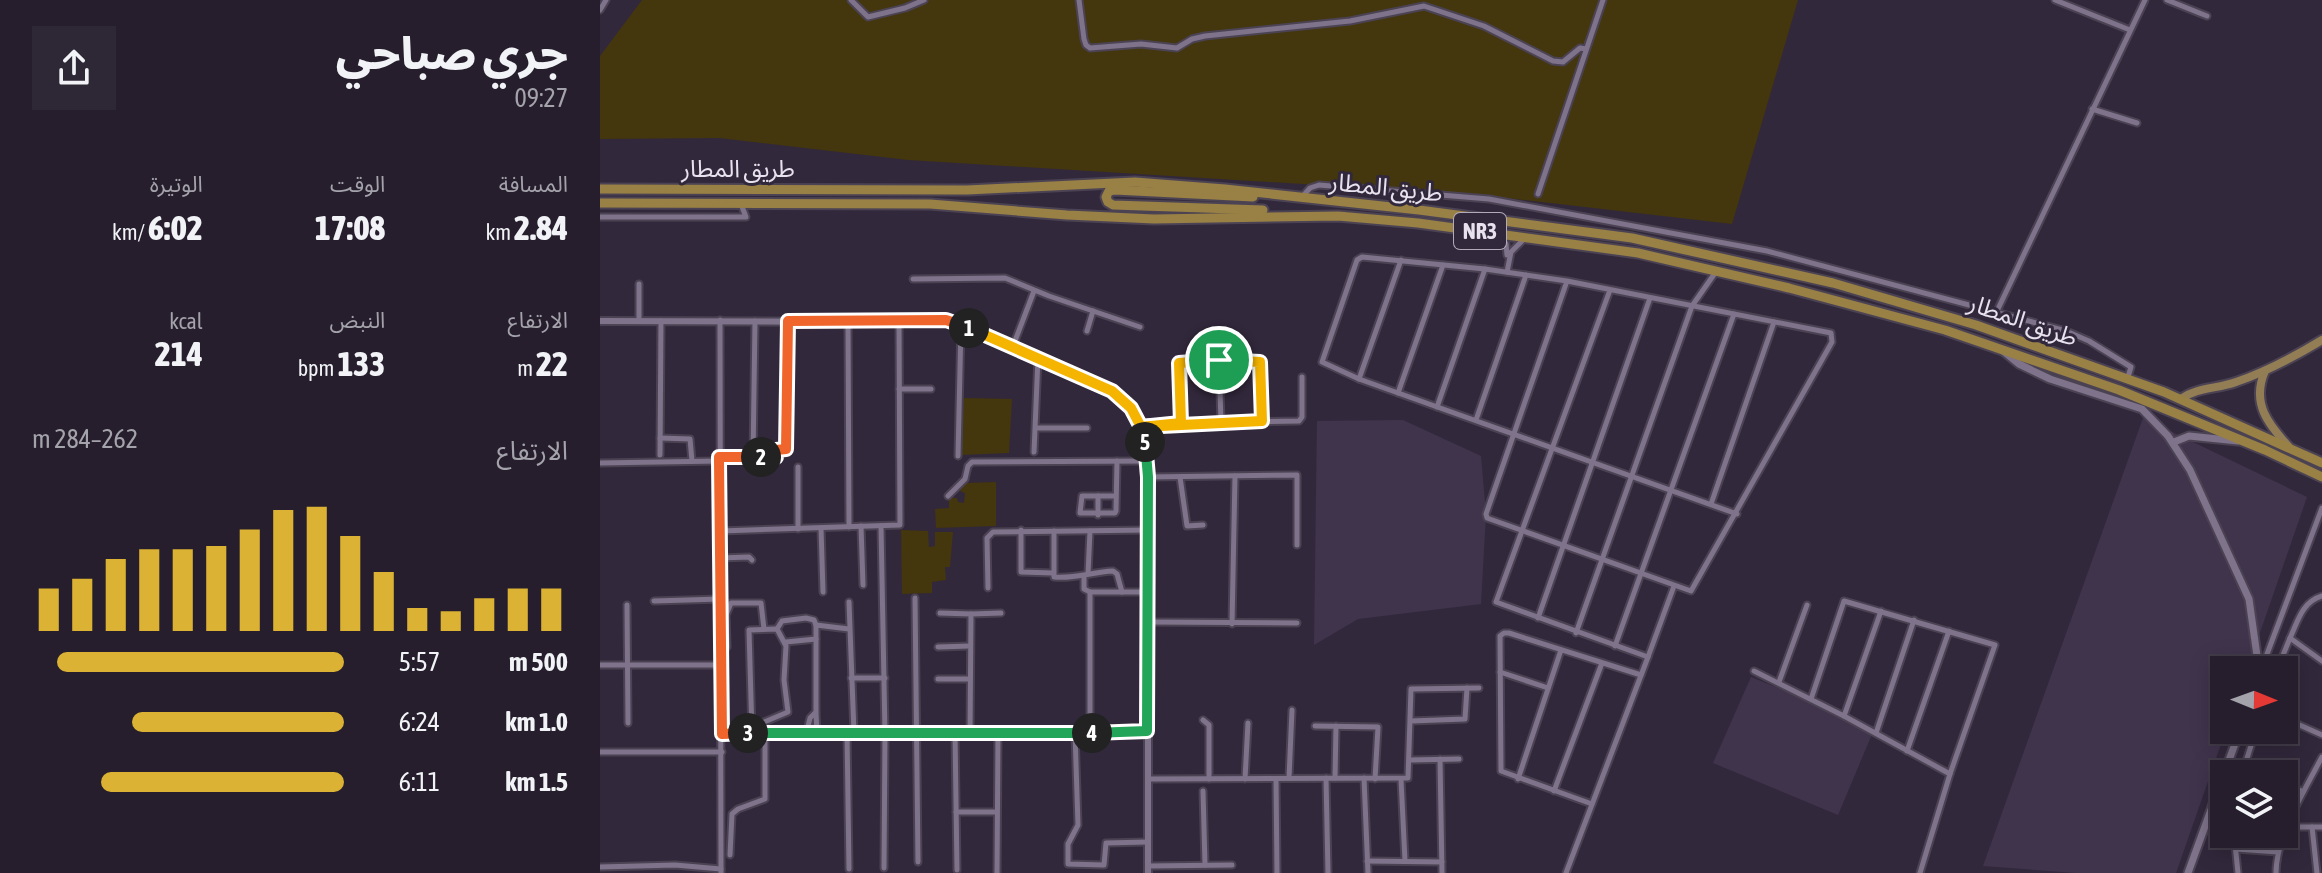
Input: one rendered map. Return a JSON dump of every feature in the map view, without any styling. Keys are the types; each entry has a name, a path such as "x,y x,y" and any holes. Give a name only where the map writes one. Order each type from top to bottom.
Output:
{"highway":[{"name":"طريق المطار","path":"600,189 967,190 1135,182 1526,222 1632,238 1898,301 2128,377 2322,463"},
{"path":"1336,203 1115,190 1109,191 1106,197 1113,205 1280,210 1360,218"},
{"name":"طريق المطار","path":"600,203 965,205 1067,215 1154,219 1279,215 1360,218 1638,253 1858,305 2000,348 2119,390 2322,477"}],"main road":[{"path":"2181,399 2195,391 2232,384 2266,371 2322,340"},
{"path":"2000,348 2019,364 2050,379 2142,409 2174,442 2249,599 2258,656"},
{"path":"2266,371 2260,391 2263,413 2268,424 2290,449"},
{"path":"2174,442 2189,436 2242,441"},
{"path":"2188,873 2235,744"}],"street":[{"path":"600,10 606,0"},
{"path":"851,0 868,17 924,0"},
{"path":"1079,0 1084,39 1090,48 1141,44 1177,48 1205,36 1350,21 1424,6 1484,26 1553,61 1563,62 1580,48 1586,49"},
{"path":"1538,194 1603,0"},
{"path":"2055,0 2130,30"},
{"path":"1997,311 2145,0"},
{"path":"2167,0 2207,16"},
{"path":"2092,109 2137,123"},
{"path":"1302,197 1310,188 1319,185 1489,199 1767,251 2066,331 2129,365 2128,377"},
{"path":"600,217 746,217 741,203"},
{"path":"1499,234 1507,247 1508,261 1514,273"},
{"path":"1506,272 1513,249 1527,238"},
{"path":"1567,281 1515,434 1486,515 1488,520 1692,591 1737,514 1833,338 1830,333 1567,281 1494,270 1362,257 1357,260 1322,362 1359,379 1476,420 1515,434 1552,448 1711,504 1737,514"},
{"path":"1359,379 1401,260"},
{"path":"1494,270 1508,261"},
{"path":"1398,393 1443,265"},
{"path":"1437,407 1485,269"},
{"path":"1576,633 1692,306 1717,271"},
{"path":"1476,420 1526,275"},
{"path":"913,279 991,276 1014,281 1034,291 1140,327"},
{"path":"639,284 639,321"},
{"path":"1610,290 1496,602 1648,657"},
{"path":"1013,346 1034,291"},
{"path":"1537,618 1650,298"},
{"path":"1087,331 1093,311"},
{"path":"1615,646 1734,314"},
{"path":"600,867 675,865 721,871 720,320"},
{"path":"600,321 946,320 1013,346 1117,394 1134,412 1141,427 1147,461 1148,870 1232,865"},
{"path":"660,455 661,321"},
{"path":"753,458 755,321"},
{"path":"600,463 776,457 776,450 786,449 788,321"},
{"path":"848,321 849,527"},
{"path":"720,531 898,526 899,322"},
{"path":"1711,504 1774,322"},
{"path":"958,456 961,325"},
{"path":"1034,452 1038,357"},
{"path":"1181,423 1179,363 1219,360 1260,362 1262,421"},
{"path":"1219,360 1221,422"},
{"path":"1141,427 1301,419 1302,377"},
{"path":"899,389 931,389"},
{"path":"1036,428 1087,428"},
{"path":"660,438 690,439 692,461"},
{"path":"1116,496 1080,497 1081,515 1114,514 1116,496 1117,461"},
{"path":"948,496 965,479 969,464 974,462 1147,461"},
{"path":"798,467 798,529"},
{"path":"1148,477 1297,475 1297,545"},
{"path":"1232,624 1235,476"},
{"path":"1180,477 1187,526 1203,525"},
{"path":"1098,496 1098,515"},
{"path":"2265,656 2322,508"},
{"path":"861,526 863,585"},
{"path":"881,526 885,678 884,868"},
{"path":"821,528 823,592"},
{"path":"1021,530 1021,572 1053,573"},
{"path":"1054,530 1055,577 1116,572 1122,592"},
{"path":"988,588 987,538 993,532 1147,530"},
{"path":"1090,531 1084,589 1090,592 1148,592"},
{"path":"719,558 749,557 752,560"},
{"path":"1566,873 1674,586"},
{"path":"1090,592 1090,733"},
{"path":"2283,656 2304,607 2314,598 2322,596"},
{"path":"915,598 918,862"},
{"path":"654,601 720,599"},
{"path":"1811,699 1844,601 1995,645 1950,774 1920,873"},
{"path":"849,602 849,869"},
{"path":"721,649 727,647 726,615 731,603 761,603 764,629"},
{"path":"627,605 628,723"},
{"path":"1779,682 1807,605"},
{"path":"1844,716 1881,611"},
{"path":"940,613 1001,613"},
{"path":"970,733 971,614"},
{"path":"777,629 782,621 794,618 814,620 816,625 817,734"},
{"path":"1875,733 1914,620"},
{"path":"1148,622 1297,623"},
{"path":"816,625 849,629"},
{"path":"752,730 749,630 777,629"},
{"path":"722,734 752,730 788,712 784,680 785,642 777,629"},
{"path":"1907,751 1949,631"},
{"path":"1592,804 1518,779 1506,774 1499,766 1499,642 1504,633 1641,675"},
{"path":"2290,638 2322,661"},
{"path":"785,642 816,639"},
{"path":"938,647 970,646"},
{"path":"1518,779 1561,650"},
{"path":"1554,791 1602,663"},
{"path":"600,665 721,665"},
{"path":"1499,671 1548,688"},
{"path":"1754,671 1950,774"},
{"path":"851,678 885,678"},
{"path":"938,679 970,679"},
{"path":"1411,721 1465,719 1467,688"},
{"path":"1148,779 1410,777 1411,689 1479,688"},
{"path":"1289,778 1292,710"},
{"path":"806,735 810,718 816,712"},
{"path":"1203,720 1209,725 1209,779"},
{"path":"1245,779 1248,723"},
{"path":"2298,724 2322,735"},
{"path":"1315,726 1379,728 1375,779"},
{"path":"1335,778 1336,726"},
{"path":"752,730 806,735 1147,731"},
{"path":"730,855 732,814 765,799 765,733"},
{"path":"955,733 957,870"},
{"path":"1075,733 1078,825 1068,844 1068,864 1104,865 1106,843 1147,842"},
{"path":"997,873 998,734"},
{"path":"600,752 722,752"},
{"path":"2298,804 2322,757"},
{"path":"1440,759 1442,873"},
{"path":"1410,760 1459,759"},
{"path":"1326,778 1328,873"},
{"path":"1364,778 1368,873"},
{"path":"1276,779 1277,873"},
{"path":"1401,779 1405,861"},
{"path":"2298,789 2303,792"},
{"path":"1203,791 1205,866"},
{"path":"956,812 996,812"},
{"path":"2298,827 2322,827"},
{"path":"2312,827 2317,873"},
{"path":"2276,873 2280,848"},
{"path":"2238,873 2236,849 2278,852"},
{"path":"1367,861 1442,862"}],"shaded area":[{"path":"642,0 1798,0 1732,224 1481,195 908,160 719,138 600,139 600,56"},
{"path":"964,398 1012,399 1009,453 961,455"},
{"path":"2143,418 2307,497 2252,656 2210,656 2210,744 2221,744 2216,760 2210,760 2210,776 2176,873 2076,873 1983,866"},
{"path":"1403,420 1481,456 1486,514 1481,604 1358,619 1314,645 1317,421"},
{"path":"996,482 996,526 936,528 935,509 949,508 949,498 957,498 958,502 964,503 965,493 960,491 965,483"},
{"path":"901,530 928,531 929,547 935,546 935,532 953,532 950,567 945,567 946,580 932,582 932,593 902,594"},
{"path":"1751,677 1875,727 1838,815 1713,763"}],"route":[{"path":"1219,360 1179,363 1181,423 1141,427 1131,408 1112,391 951,321 788,321 786,449 776,450 776,457 719,457 722,734 1147,731 1148,477 1147,452 1141,427 1262,421 1260,362 1219,360"}]}
